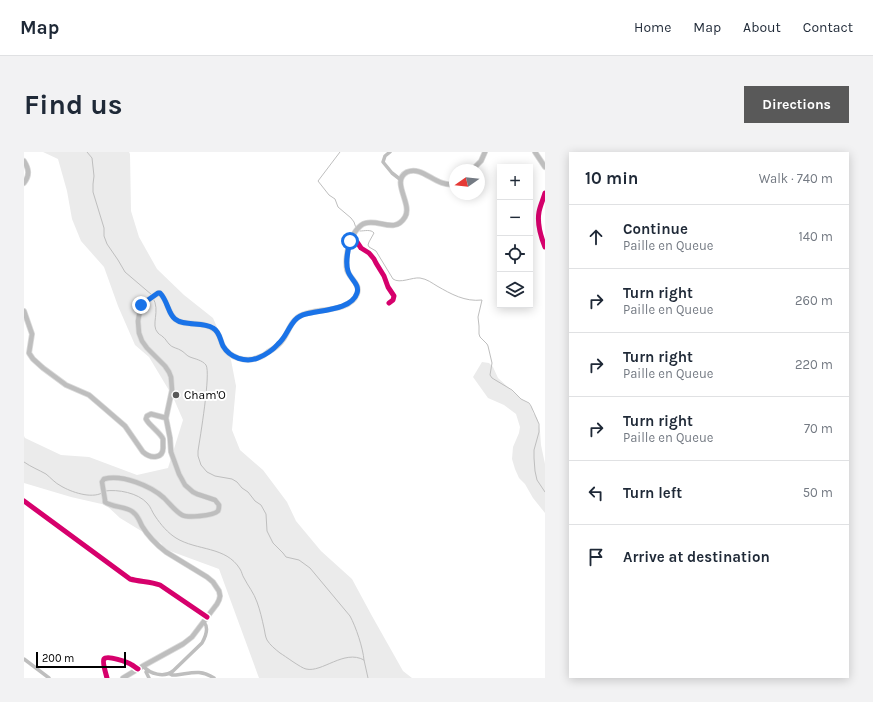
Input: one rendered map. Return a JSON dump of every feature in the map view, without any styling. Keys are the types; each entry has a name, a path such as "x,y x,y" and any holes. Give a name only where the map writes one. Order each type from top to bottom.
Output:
{"main road":[{"path":"478,164 486,152"},
{"path":"535,152 545,167"},
{"path":"24,161 28,167 28,171 27,178 24,183"},
{"path":"123,678 135,670 145,668 192,637 217,604 220,596 219,591 213,582 207,577 159,547 146,532 133,512 109,505 104,500 102,480 112,477 135,482 159,494 183,516 191,517 212,514 218,511 219,505 215,500 193,492 185,485 176,467 171,452 166,418 172,390 171,377 165,366 142,341 138,327 141,305 158,293 162,295 171,314 176,320 210,327 218,332 224,347 229,353 239,358 251,360 257,358 280,343 294,320 300,316 340,307 353,300 358,289 357,285 347,271 350,241 355,232 366,223 392,225 403,220 406,215 407,206 401,189 401,180 407,172 416,171 423,173 443,184 449,185"},
{"path":"24,311 32,334 29,353 33,359 66,386 89,395 103,406 125,426 143,452 149,456 158,456 161,454 163,450 163,440 148,422 146,417 151,414 166,418"}],"street":[{"path":"390,152 385,156 383,162 392,173 401,180"},
{"path":"545,194 538,220 541,237 545,247"},
{"path":"350,241 358,242 362,248 374,258 394,296 393,300 389,303"},
{"path":"24,501 130,579 152,582 160,585 207,617"},
{"path":"24,508 29,505"},
{"path":"170,674 202,643 206,633 206,626 204,622"},
{"path":"107,678 103,661 106,657 133,665 135,670 130,678"},
{"path":"24,659 49,678"},
{"path":"145,668 163,675 200,672 214,678"},
{"path":"145,668 149,678"}],"shaded area":[{"path":"43,152 129,152 131,211 139,237 157,269 184,295 213,318 231,360 236,386 232,430 240,450 263,470 287,502 296,521 321,551 352,579 403,671 412,678 259,678 219,569 170,551 168,554 161,543 120,518 106,505 71,497 24,483 24,436 25,438 61,455 89,457 137,475 168,468 183,420 173,397 149,357 135,345 118,306 104,267 81,241 72,219 67,191 58,159"},
{"path":"482,362 489,363 493,367 498,378 521,399 528,403 537,418 545,464 545,513 533,498 525,484 519,478 512,459 513,447 520,427 516,414 504,405 488,398 473,377"}],"waterway":[{"path":"87,152 92,158 94,176 93,192 104,228 104,236 107,244 125,272 152,295"},
{"path":"340,152 318,181 329,195 335,199 338,207 351,218 356,228"},
{"path":"358,230 374,233 368,245 376,251 393,279 399,281 417,278 423,279 458,297 470,300 482,300 478,317 479,334 488,346 492,363 490,375 492,378 512,390 531,406 539,424 539,432 534,450 535,471 537,480 545,492"},
{"path":"153,298 156,308 155,326 158,333 172,346 189,357 206,365 206,392 198,451 201,465 207,472 215,476 232,479 237,482 255,501 261,505 266,514 267,531 273,543 286,557 299,560 310,568 350,616 359,638 364,660"},
{"path":"24,462 70,490 87,495 97,495 102,493"},
{"path":"105,491 122,491 133,494 150,506 162,526 170,534 184,542 227,556 234,562 241,570 243,577 256,599 267,640 280,653 306,669 319,668 341,659 356,657 364,660 368,678"}],"cycle path":[{"path":"545,193 540,207 539,216 540,230 545,247"},
{"path":"350,241 357,242 361,248 369,253 374,259 394,296 393,300 389,303"},
{"path":"24,501 130,579 160,585 207,617"},
{"path":"107,678 103,663 104,659 106,658 113,658 122,661 138,669"}],"place":[{"name":"Cham'O","path":"176,395"}],"route":[{"path":"141,305 160,293 167,303 171,314 176,320 180,322 207,326 214,329 218,332 224,347 229,353 239,358 251,360 262,356 280,343 296,318 304,314 340,307 353,300 358,289 357,285 347,271 350,241"}]}
